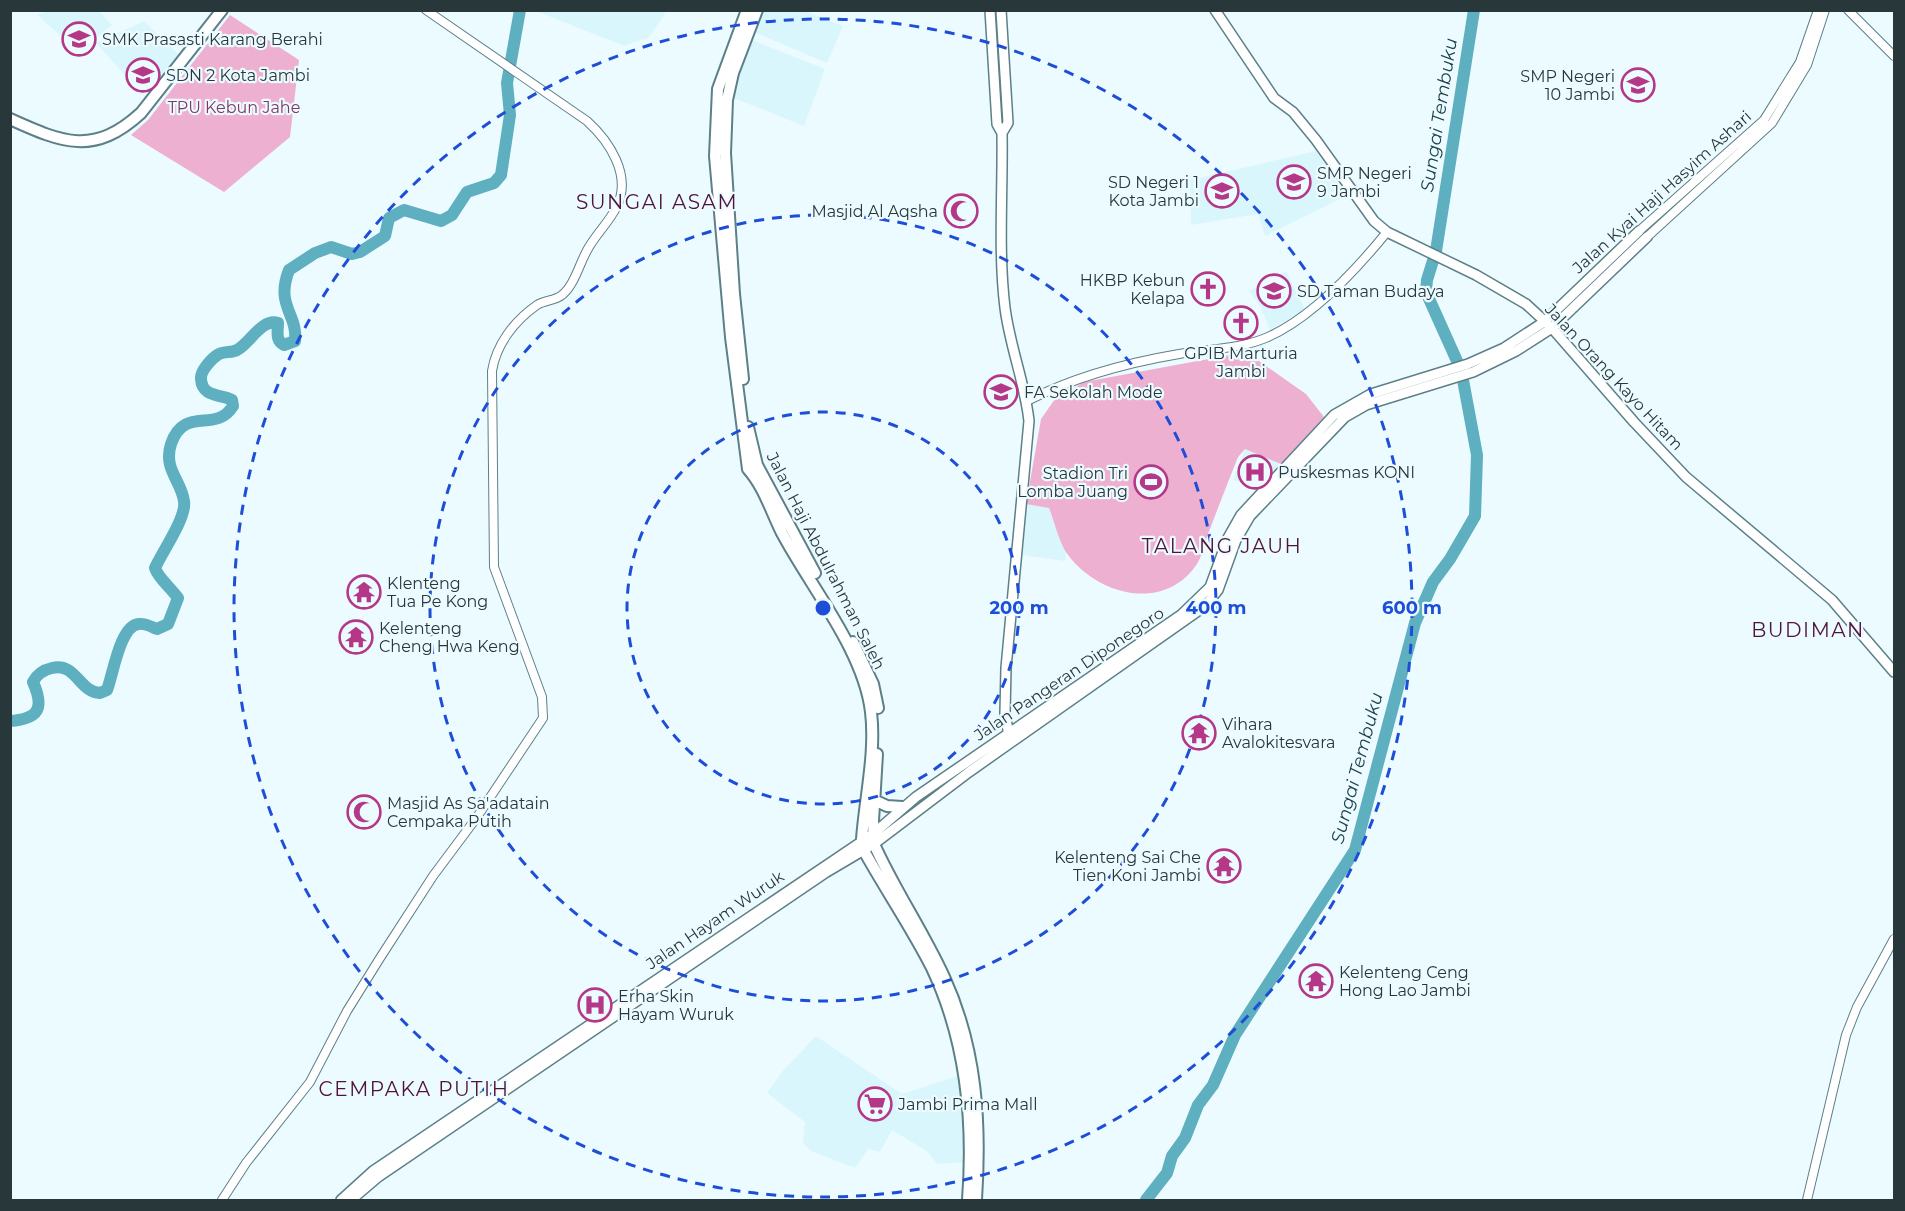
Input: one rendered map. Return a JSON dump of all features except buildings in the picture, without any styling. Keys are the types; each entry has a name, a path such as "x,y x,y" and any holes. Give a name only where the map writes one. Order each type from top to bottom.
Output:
{"highway":[{"path":"10,119 56,139 73,143 100,139 126,127 141,113 222,10"},
{"name":"Jalan Haji Abdulrahman Saleh","path":"747,10 716,100 715,156 738,404 748,469 757,479 783,534 851,653 869,700 872,726 862,844"},
{"name":"Jalan Haji Abdulrahman Saleh","path":"757,10 729,88 725,153 734,294 749,431 757,465 847,629 873,684 879,724 873,839"},
{"path":"874,800 887,806 902,807"},
{"path":"873,839 944,977 958,1027 968,1088 970,1123 968,1200"},
{"path":"862,844 931,967 972,1065 978,1114 976,1200"}],"main road":[{"path":"990,10 997,124 1002,133 1001,256 1005,310 1027,401 1029,421 1006,668 1005,713 1009,735"},
{"path":"1001,10 1008,123 1002,133"},
{"name":"Jalan Orang Kayo Hitam","path":"1215,10 1274,98 1293,112 1363,208 1386,232 1476,275 1526,304 1548,325 1686,477 1832,600 1894,672"},
{"path":"992,36 1002,35"},
{"name":"Jalan Kyai Haji Hasyim Ashari","path":"1548,325 1643,234"},
{"name":"Jalan Pangeran Diponegoro","path":"1278,481 1332,428 1355,410 1473,372 1496,362 1548,325"},
{"name":"Jalan Pangeran Diponegoro","path":"873,839 902,807 1205,606 1218,590 1242,527 1322,426 1347,406 1371,394 1487,357 1548,325"},
{"name":"Jalan Pangeran Diponegoro","path":"873,839 1112,667"},
{"path":"862,844 873,839"},
{"name":"Jalan Hayam Wuruk","path":"341,1200 373,1171 862,844"},
{"name":"Jalan Hayam Wuruk","path":"351,1200 378,1177 862,844"}],"street":[{"path":"222,1200 246,1163 310,1082 347,1011 380,958 433,876 477,818 543,718 542,697 494,567 492,371 494,355 503,339 538,304 559,297 567,290 589,247 618,203 622,192 621,174 618,162 601,134 573,111 426,10"},
{"name":"Jalan Kyai Haji Hasyim Ashari","path":"1643,234 1754,131 1810,48 1818,10"},
{"name":"Jalan Kyai Haji Hasyim Ashari","path":"1643,234 1761,134 1790,97 1825,10"},
{"path":"1848,10 1894,56"},
{"path":"1781,93 1790,97"},
{"path":"1027,401 1080,377 1160,357 1252,343 1270,336 1334,291 1386,232"},
{"path":"1807,1200 1846,1035 1857,1007 1894,939"}],"shaded area":[{"name":"SMK Prasasti Karang Berahi","path":"50,10 99,11 112,25 79,52 37,15"},
{"path":"664,10 665,14 649,37 624,46 536,11"},
{"path":"762,11 805,11 843,26 827,63 754,32"},
{"name":"SDN 2 Kota Jambi","path":"144,21 180,56 142,94 96,43"},
{"path":"752,40 825,69 804,126 731,97"},
{"name":"SMP Negeri 9 Jambi","path":"1316,151 1346,196 1265,236 1258,214 1191,225 1190,180"},
{"path":"1286,271 1305,309 1270,330 1260,306 1249,291"},
{"name":"Puskesmas KONI","path":"1245,449 1281,464 1256,489 1233,480"},
{"path":"1026,504 1049,508 1066,553 1065,561 1021,555"},
{"name":"Jambi Prima Mall","path":"816,1036 902,1094 957,1076 960,1085 966,1083 970,1162 937,1164 928,1152 892,1130 880,1152 868,1149 855,1168 811,1151 803,1143 805,1122 767,1093 782,1072"}],"green space":[{"name":"TPU Kebun Jahe","path":"230,15 299,60 290,137 224,192 131,135 148,120"},
{"name":"Stadion Tri Lomba Juang","path":"1246,352 1306,394 1324,417 1281,464 1245,449 1238,457 1197,564 1183,579 1167,589 1150,593 1131,593 1096,580 1068,555 1049,508 1026,504 1041,419 1055,399 1084,382"}],"waterway":[{"name":"SUNGAI ASAM","path":"10,721 27,718 36,711 38,699 33,682 43,671 60,667 67,669 87,688 100,693 107,690 122,641 132,627 144,624 157,629 168,624 178,598 155,568 178,525 184,508 182,494 169,460 171,444 177,432 184,426 192,422 218,418 226,414 233,406 232,400 213,394 202,385 202,372 216,356 242,347 261,328 272,322 278,323 278,336 281,343 284,345 295,341 295,332 284,292 289,270 315,253 331,247 352,254 360,252 385,236 389,218 404,210 441,221 452,215 467,192 494,183 501,175 510,115 507,83 520,10"},
{"name":"Sungai Tembuku","path":"1457,361 1426,292 1427,280 1436,251 1474,10"},
{"name":"Sungai Tembuku","path":"1146,1200 1167,1173 1172,1156 1185,1138 1198,1105 1213,1085 1235,1035 1355,850 1415,623 1433,582 1450,559 1475,516 1477,455 1463,380"}],"place":[{"name":"SMK Prasasti Karang Berahi","path":"79,39"},
{"name":"SDN 2 Kota Jambi","path":"143,75"},
{"name":"SMP Negeri 10 Jambi","path":"1638,85"},
{"name":"SMP Negeri 9 Jambi","path":"1294,182"},
{"name":"SD Negeri 1 Kota Jambi","path":"1222,191"},
{"name":"Masjid Al Aqsha","path":"961,211"},
{"name":"HKBP Kebun Kelapa","path":"1208,289"},
{"name":"SD Taman Budaya","path":"1274,291"},
{"name":"GPIB Marturia Jambi","path":"1241,323"},
{"name":"FA Sekolah Mode","path":"1001,392"},
{"name":"Puskesmas KONI","path":"1255,472"},
{"name":"Stadion Tri Lomba Juang","path":"1151,482"},
{"name":"Klenteng Tua Pe Kong","path":"364,592"},
{"name":"Kelenteng Cheng Hwa Keng","path":"356,637"},
{"name":"Vihara Avalokitesvara","path":"1199,733"},
{"name":"Masjid As Sa'adatain Cempaka Putih","path":"364,812"},
{"name":"Kelenteng Sai Che Tien Koni Jambi","path":"1224,866"},
{"name":"Kelenteng Ceng Hong Lao Jambi","path":"1316,981"},
{"name":"Erha Skin Hayam Wuruk","path":"595,1005"},
{"name":"Jambi Prima Mall","path":"875,1104"}],"district":[{"name":"SUNGAI ASAM","path":"657,202"},
{"name":"TALANG JAUH","path":"1222,546"},
{"name":"BUDIMAN","path":"1808,630"},
{"name":"CEMPAKA PUTIH","path":"414,1089"}]}
